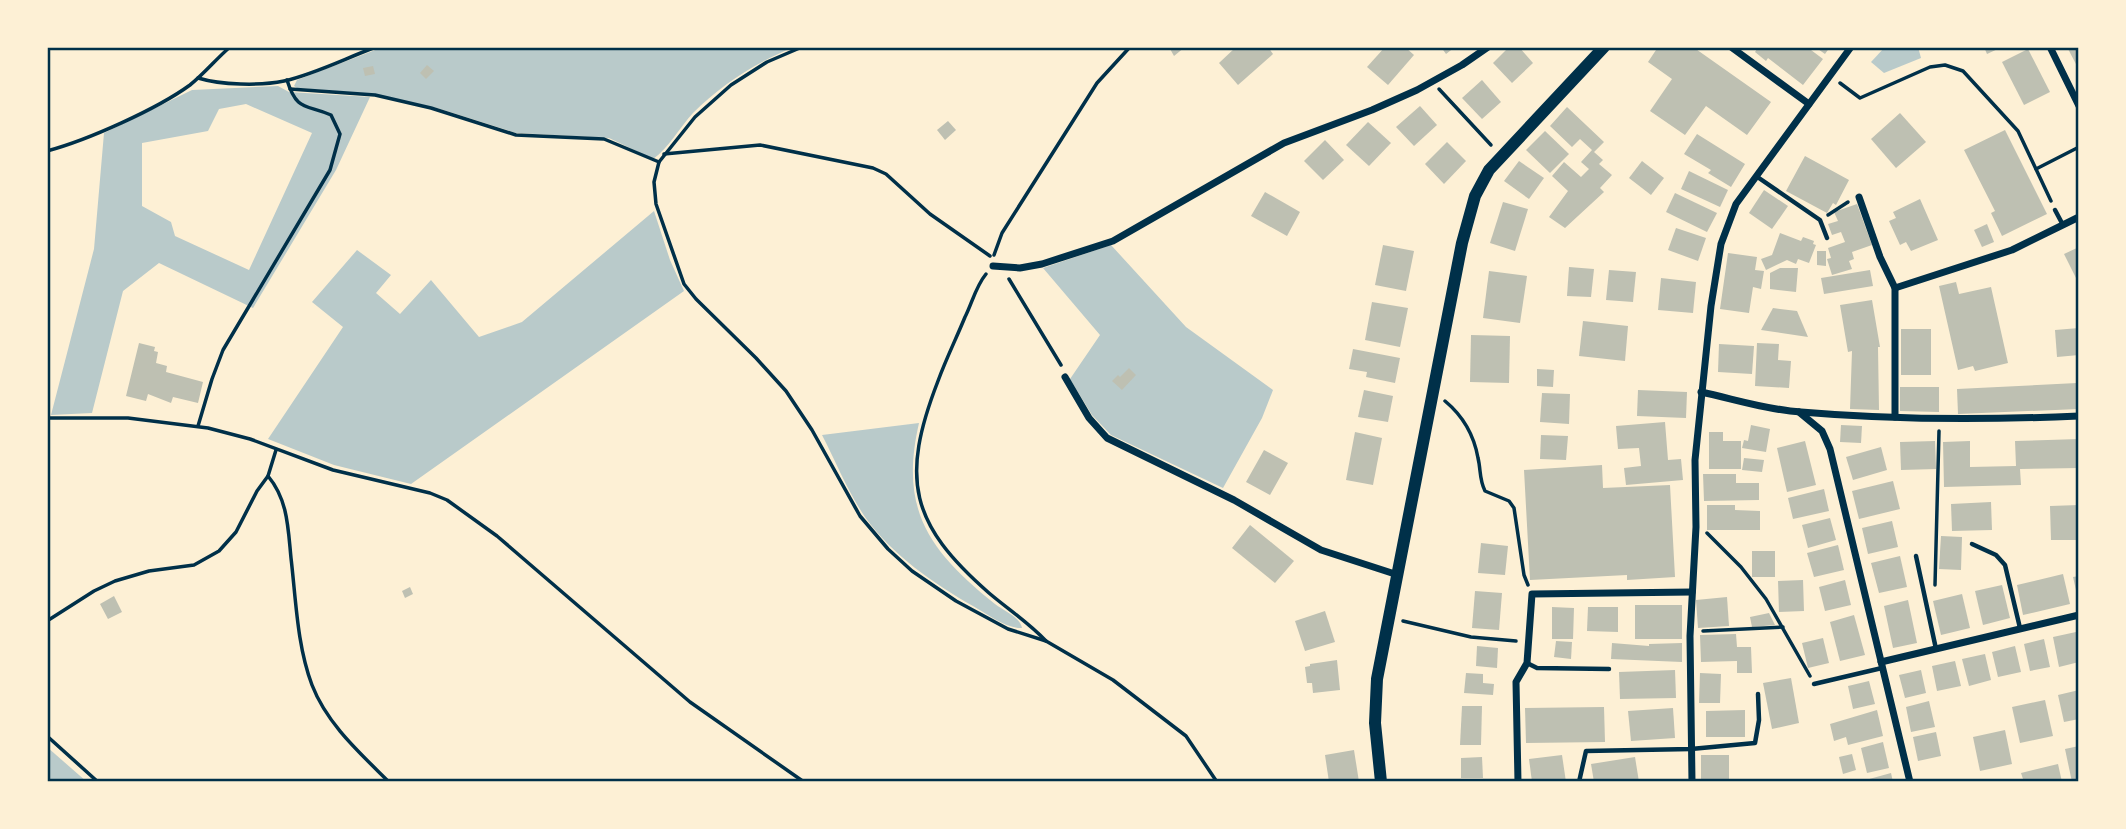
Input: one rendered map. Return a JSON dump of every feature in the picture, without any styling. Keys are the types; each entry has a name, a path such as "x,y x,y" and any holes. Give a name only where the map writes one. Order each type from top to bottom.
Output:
{"street":[{"path":"994,262 1003,268 1042,264 1113,240 1284,143 1372,110 1433,82 1488,47"},
{"path":"1381,782 1376,744 1376,692 1468,217 1475,196 1489,170 1604,47"},
{"path":"1731,47 1809,104"},
{"path":"1692,782 1690,632 1696,527 1695,460 1711,306 1721,244 1736,204 1851,47"},
{"path":"2050,47 2079,106"},
{"path":"1859,197 1880,257 1895,288 1895,417"},
{"path":"1895,288 2012,250 2079,217"},
{"path":"1065,377 1089,418 1107,438 1234,500 1321,550 1398,575"},
{"path":"1701,392 1799,412 1939,419 2079,416"},
{"path":"1799,412 1822,431 1830,449 1910,782"},
{"path":"1518,782 1516,682 1527,663 1532,594 1692,592"},
{"path":"1881,665 2079,615"}],"lane":[{"path":"1755,176 1820,220 1827,238"},
{"path":"2055,210 2063,225"},
{"path":"1972,544 1996,555 2005,565 2020,629"},
{"path":"1916,556 1936,649"},
{"path":"1527,663 1537,668 1609,669"},
{"path":"1814,684 1881,665"},
{"path":"1580,782 1586,751 1692,749 1755,743 1759,720 1758,694"}],"path":[{"path":"47,152 131,117 185,88 230,47"},
{"path":"198,78 211,82 238,83 287,80 376,47"},
{"path":"803,47 767,62 731,85 695,117 659,162 654,182 656,204 684,284 756,358 793,401 869,530 905,564 937,589 1008,629 1046,641 1113,680 1182,732 1195,746 1217,782"},
{"path":"1046,641 1022,617 990,594 947,552 928,524 918,493 918,450 926,413 946,359 981,282 994,262 1002,233 1092,90 1130,47"},
{"path":"1830,76 1860,97 1930,67 1945,65 1963,71 2018,131 2055,210"},
{"path":"198,426 223,350 330,170 341,134 331,115 304,107 290,89 287,80"},
{"path":"1433,82 1502,156"},
{"path":"290,89 375,95 431,108 516,135 604,139 659,162"},
{"path":"664,154 760,145 880,170 930,214 994,262"},
{"path":"2036,169 2079,147"},
{"path":"1820,220 1842,204 1859,197"},
{"path":"1003,268 1064,370 1065,377"},
{"path":"1432,396 1445,400 1471,432 1479,461 1480,481 1485,491 1509,501 1514,508 1524,575"},
{"path":"47,418 121,417 198,426 244,437 333,470 430,493 456,505 498,536 690,702 804,782"},
{"path":"1927,608 1935,589 1939,419"},
{"path":"47,621 94,591 122,578 149,571 189,566 209,558 233,536 268,476 276,450"},
{"path":"268,476 285,509 300,633 312,684 337,727 389,782"},
{"path":"1696,527 1711,535 1766,599 1814,684"},
{"path":"1389,617 1471,637 1528,642"},
{"path":"1690,632 1783,627"},
{"path":"47,736 98,782"}],"shaded area":[{"path":"383,47 794,47 753,67 727,84 693,113 669,144 653,159 609,138 516,133 437,108 375,94 294,86 297,80"},
{"path":"1885,47 1918,47 1921,58 1884,73 1871,62"},
{"path":"278,86 289,92 370,97 336,170 253,308 159,263 123,291 92,413 51,415 94,249 104,133 192,90","holes":["246,104 312,133 249,270 175,236 171,222 142,206 142,143 208,131 219,109"]},
{"path":"654,211 670,260 684,291 411,484 334,465 268,439 343,327 312,302 357,250 391,275 376,293 400,314 431,280 479,337 522,322"},
{"path":"1111,245 1186,327 1273,390 1262,418 1223,488 1111,435 1092,415 1070,379 1100,335 1043,268"},
{"path":"919,423 913,481 917,505 925,526 952,566 995,604 1015,617 1022,628 1004,624 991,617 928,578 900,556 865,517 822,435"},
{"path":"47,747 87,782 47,782"}],"building":[{"path":"1169,47 1185,47 1174,56"},
{"path":"1236,47 1268,47 1273,54 1238,85 1219,63"},
{"path":"1385,47 1405,47 1414,55 1388,85 1367,67"},
{"path":"1441,47 1455,47 1446,54"},
{"path":"1509,47 1519,47 1533,63 1512,83 1493,63"},
{"path":"1658,47 1693,47 1771,102 1747,135 1706,106 1685,135 1650,111 1672,79 1648,62"},
{"path":"1758,47 1807,47 1823,59 1803,85 1768,58 1766,61 1755,52"},
{"path":"1815,47 1830,47 1825,54"},
{"path":"1984,47 2002,47 1987,54"},
{"path":"2067,47 2079,47 2079,65 2077,66"},
{"path":"2028,49 2050,92 2024,105 2002,62"},
{"path":"427,65 434,71 426,79 420,73"},
{"path":"373,66 375,74 365,76 363,68"},
{"path":"1482,80 1501,102 1482,119 1462,98"},
{"path":"1420,106 1437,125 1414,146 1396,127"},
{"path":"1567,107 1604,142 1594,152 1603,160 1599,164 1612,175 1600,188 1604,192 1565,228 1549,217 1568,191 1552,176 1564,162 1581,177 1589,169 1581,162 1592,150 1580,139 1572,147 1550,126"},
{"path":"1900,113 1926,142 1896,168 1871,139"},
{"path":"948,121 956,130 945,140 937,130"},
{"path":"1368,122 1391,143 1369,166 1346,145"},
{"path":"2005,130 2047,214 2002,236 1991,213 1995,211 1964,150"},
{"path":"1545,131 1569,154 1550,173 1526,150"},
{"path":"1697,134 1745,164 1731,187 1708,173 1711,170 1684,154"},
{"path":"1325,140 1344,160 1323,180 1304,161"},
{"path":"1447,142 1466,161 1444,184 1425,164"},
{"path":"1805,156 1849,180 1836,205 1833,203 1827,213 1786,191"},
{"path":"1519,161 1544,178 1529,199 1504,181"},
{"path":"1642,161 1664,178 1651,195 1629,178"},
{"path":"1689,171 1728,190 1720,207 1681,189"},
{"path":"1764,190 1788,206 1772,229 1749,213"},
{"path":"1265,192 1300,212 1287,236 1251,216"},
{"path":"1675,193 1717,213 1707,232 1666,212"},
{"path":"1920,199 1938,240 1911,251 1906,242 1900,245 1889,221 1896,218 1893,212"},
{"path":"1503,202 1528,209 1515,251 1490,243"},
{"path":"1857,204 1872,245 1852,252 1854,259 1849,261 1852,269 1832,275 1827,259 1831,258 1828,248 1845,242 1841,232 1832,235 1828,224 1838,221 1834,212"},
{"path":"1987,224 1994,242 1982,247 1974,230"},
{"path":"1676,228 1706,238 1698,261 1668,250"},
{"path":"1780,233 1801,241 1803,237 1814,241 1813,244 1816,245 1809,263 1798,259 1796,264 1787,260 1766,270 1761,259 1772,255"},
{"path":"1383,245 1414,251 1406,291 1375,285"},
{"path":"2079,247 2079,279 2077,280 2064,254"},
{"path":"1817,251 1826,251 1826,266 1817,265"},
{"path":"1728,253 1757,257 1755,270 1764,271 1761,289 1753,287 1749,313 1720,309"},
{"path":"1569,267 1594,269 1591,297 1567,296"},
{"path":"1780,268 1798,268 1796,292 1770,289 1770,273"},
{"path":"1609,270 1636,272 1633,302 1606,300"},
{"path":"1870,270 1873,286 1824,294 1821,278"},
{"path":"1489,271 1527,276 1520,323 1483,318"},
{"path":"1661,278 1696,282 1693,313 1658,310"},
{"path":"1956,282 1959,294 1991,287 2008,363 1975,371 1973,366 1958,370 1939,286"},
{"path":"1872,300 1880,347 1879,410 1850,409 1852,351 1848,352 1840,305"},
{"path":"1372,302 1408,308 1400,347 1365,340"},
{"path":"1773,308 1797,311 1808,337 1761,330"},
{"path":"1583,321 1628,326 1625,361 1579,356"},
{"path":"2079,328 2079,355 2057,357 2055,330"},
{"path":"1901,329 1931,329 1931,375 1901,375"},
{"path":"1471,335 1510,336 1509,383 1470,382"},
{"path":"139,343 155,347 154,351 158,352 156,363 167,366 166,372 203,382 198,403 173,397 171,403 148,394 146,401 126,396"},
{"path":"1757,343 1779,344 1778,360 1791,361 1789,388 1755,386"},
{"path":"1719,344 1754,346 1752,374 1718,372"},
{"path":"1353,349 1400,358 1395,383 1366,377 1367,372 1349,369"},
{"path":"1129,368 1136,375 1122,390 1112,381"},
{"path":"1537,369 1554,370 1553,387 1537,386"},
{"path":"2079,383 2079,409 1958,414 1957,389"},
{"path":"1900,387 1939,387 1939,412 1900,411"},
{"path":"1364,390 1393,396 1388,422 1358,417"},
{"path":"1638,390 1687,392 1686,418 1637,416"},
{"path":"1542,393 1570,394 1569,424 1540,422"},
{"path":"1665,422 1668,460 1681,459 1683,480 1626,485 1624,468 1641,466 1639,448 1618,449 1616,426"},
{"path":"1751,425 1770,429 1766,452 1742,448 1744,440 1748,441"},
{"path":"1841,425 1862,426 1861,443 1840,442"},
{"path":"1355,432 1382,438 1373,485 1346,480"},
{"path":"1709,432 1723,432 1723,441 1741,441 1741,469 1709,469"},
{"path":"1541,435 1568,436 1566,460 1540,459"},
{"path":"2079,439 2079,468 2020,469 2021,485 1944,487 1943,442 1970,441 1970,467 2016,466 2015,441"},
{"path":"1805,441 1816,485 1787,492 1777,448"},
{"path":"1935,441 1936,469 1901,470 1900,442"},
{"path":"1881,447 1887,470 1853,480 1846,457"},
{"path":"1264,450 1288,463 1270,495 1246,482"},
{"path":"1744,458 1764,460 1762,472 1742,470"},
{"path":"1602,465 1603,488 1670,485 1675,577 1627,580 1627,575 1530,580 1524,470"},
{"path":"1703,474 1736,474 1736,483 1759,483 1759,500 1704,501"},
{"path":"1893,481 1900,509 1859,519 1852,491"},
{"path":"1824,489 1829,511 1793,519 1788,498"},
{"path":"1991,502 1992,530 1952,531 1951,504"},
{"path":"1707,505 1735,505 1735,510 1760,511 1760,530 1707,530"},
{"path":"2079,505 2079,540 2051,540 2050,506"},
{"path":"1830,518 1836,540 1808,548 1802,525"},
{"path":"1892,521 1898,547 1868,554 1862,528"},
{"path":"1250,525 1294,561 1275,583 1232,548"},
{"path":"1941,536 1962,537 1961,570 1939,569"},
{"path":"1481,543 1508,546 1505,575 1478,573"},
{"path":"1838,545 1844,570 1814,577 1807,553"},
{"path":"1752,551 1775,551 1775,577 1752,577"},
{"path":"1900,556 1907,587 1879,593 1871,563"},
{"path":"2063,574 2070,604 2023,615 2017,585"},
{"path":"2079,576 2079,599 2078,599 2073,577"},
{"path":"1803,580 1804,611 1779,612 1778,581"},
{"path":"1845,580 1851,605 1825,611 1819,587"},
{"path":"2002,585 2010,618 1983,625 1975,591"},
{"path":"410,587 413,594 405,598 402,591"},
{"path":"1475,591 1502,593 1499,630 1472,628"},
{"path":"1962,594 1970,628 1941,635 1933,601"},
{"path":"114,596 122,612 108,619 100,604"},
{"path":"1727,597 1729,626 1698,628 1696,600"},
{"path":"1908,600 1917,643 1893,648 1884,606"},
{"path":"1635,605 1682,605 1682,639 1635,639"},
{"path":"1552,607 1574,608 1573,639 1552,639"},
{"path":"1588,607 1618,607 1618,632 1587,631"},
{"path":"1325,611 1335,642 1305,651 1295,621"},
{"path":"1769,613 1775,625 1752,627 1750,617"},
{"path":"1854,615 1865,655 1840,661 1830,622"},
{"path":"2076,632 2079,662 2059,667 2053,637"},
{"path":"1736,634 1737,647 1751,647 1752,673 1737,673 1737,661 1701,662 1700,635"},
{"path":"1823,638 1829,663 1808,668 1802,643"},
{"path":"2044,639 2050,667 2030,671 2024,644"},
{"path":"1556,641 1572,642 1571,659 1554,657"},
{"path":"1612,643 1649,646 1682,643 1682,662 1611,659"},
{"path":"1477,646 1498,648 1497,668 1476,666"},
{"path":"2015,646 2021,672 1998,677 1992,652"},
{"path":"1985,654 1991,680 1969,686 1962,659"},
{"path":"1337,660 1340,690 1313,693 1312,683 1307,683 1305,667"},
{"path":"1955,661 1961,686 1937,691 1932,666"},
{"path":"1675,670 1676,698 1620,699 1619,672"},
{"path":"1921,670 1926,693 1905,698 1899,675"},
{"path":"1466,673 1483,674 1483,683 1494,684 1493,695 1464,693"},
{"path":"1700,673 1721,674 1720,703 1699,703"},
{"path":"1791,678 1799,723 1772,729 1763,683"},
{"path":"1869,681 1875,704 1853,709 1848,686"},
{"path":"2079,690 2079,719 2064,722 2058,695"},
{"path":"2045,700 2053,736 2020,743 2012,707"},
{"path":"1929,701 1935,727 1911,732 1906,707"},
{"path":"1462,706 1482,706 1481,745 1460,745"},
{"path":"1604,707 1605,742 1526,743 1525,708"},
{"path":"1673,708 1675,738 1631,741 1628,711"},
{"path":"1745,710 1745,737 1706,737 1706,711"},
{"path":"1877,710 1883,736 1848,745 1846,737 1834,741 1830,724"},
{"path":"2005,730 2012,764 1980,771 1973,737"},
{"path":"1936,732 1941,756 1918,761 1913,737"},
{"path":"1883,742 1889,768 1867,773 1861,748"},
{"path":"2079,746 2079,782 2072,782 2065,749"},
{"path":"1354,750 1359,782 1329,782 1325,755"},
{"path":"1852,754 1856,770 1843,774 1839,757"},
{"path":"1562,755 1566,782 1532,782 1529,759"},
{"path":"1701,755 1729,755 1729,782 1701,782"},
{"path":"1482,757 1483,778 1461,778 1461,758"},
{"path":"1635,757 1639,782 1594,782 1591,764"},
{"path":"2058,764 2062,782 2024,782 2021,773"},
{"path":"1891,773 1893,782 1862,782 1862,781"}]}
